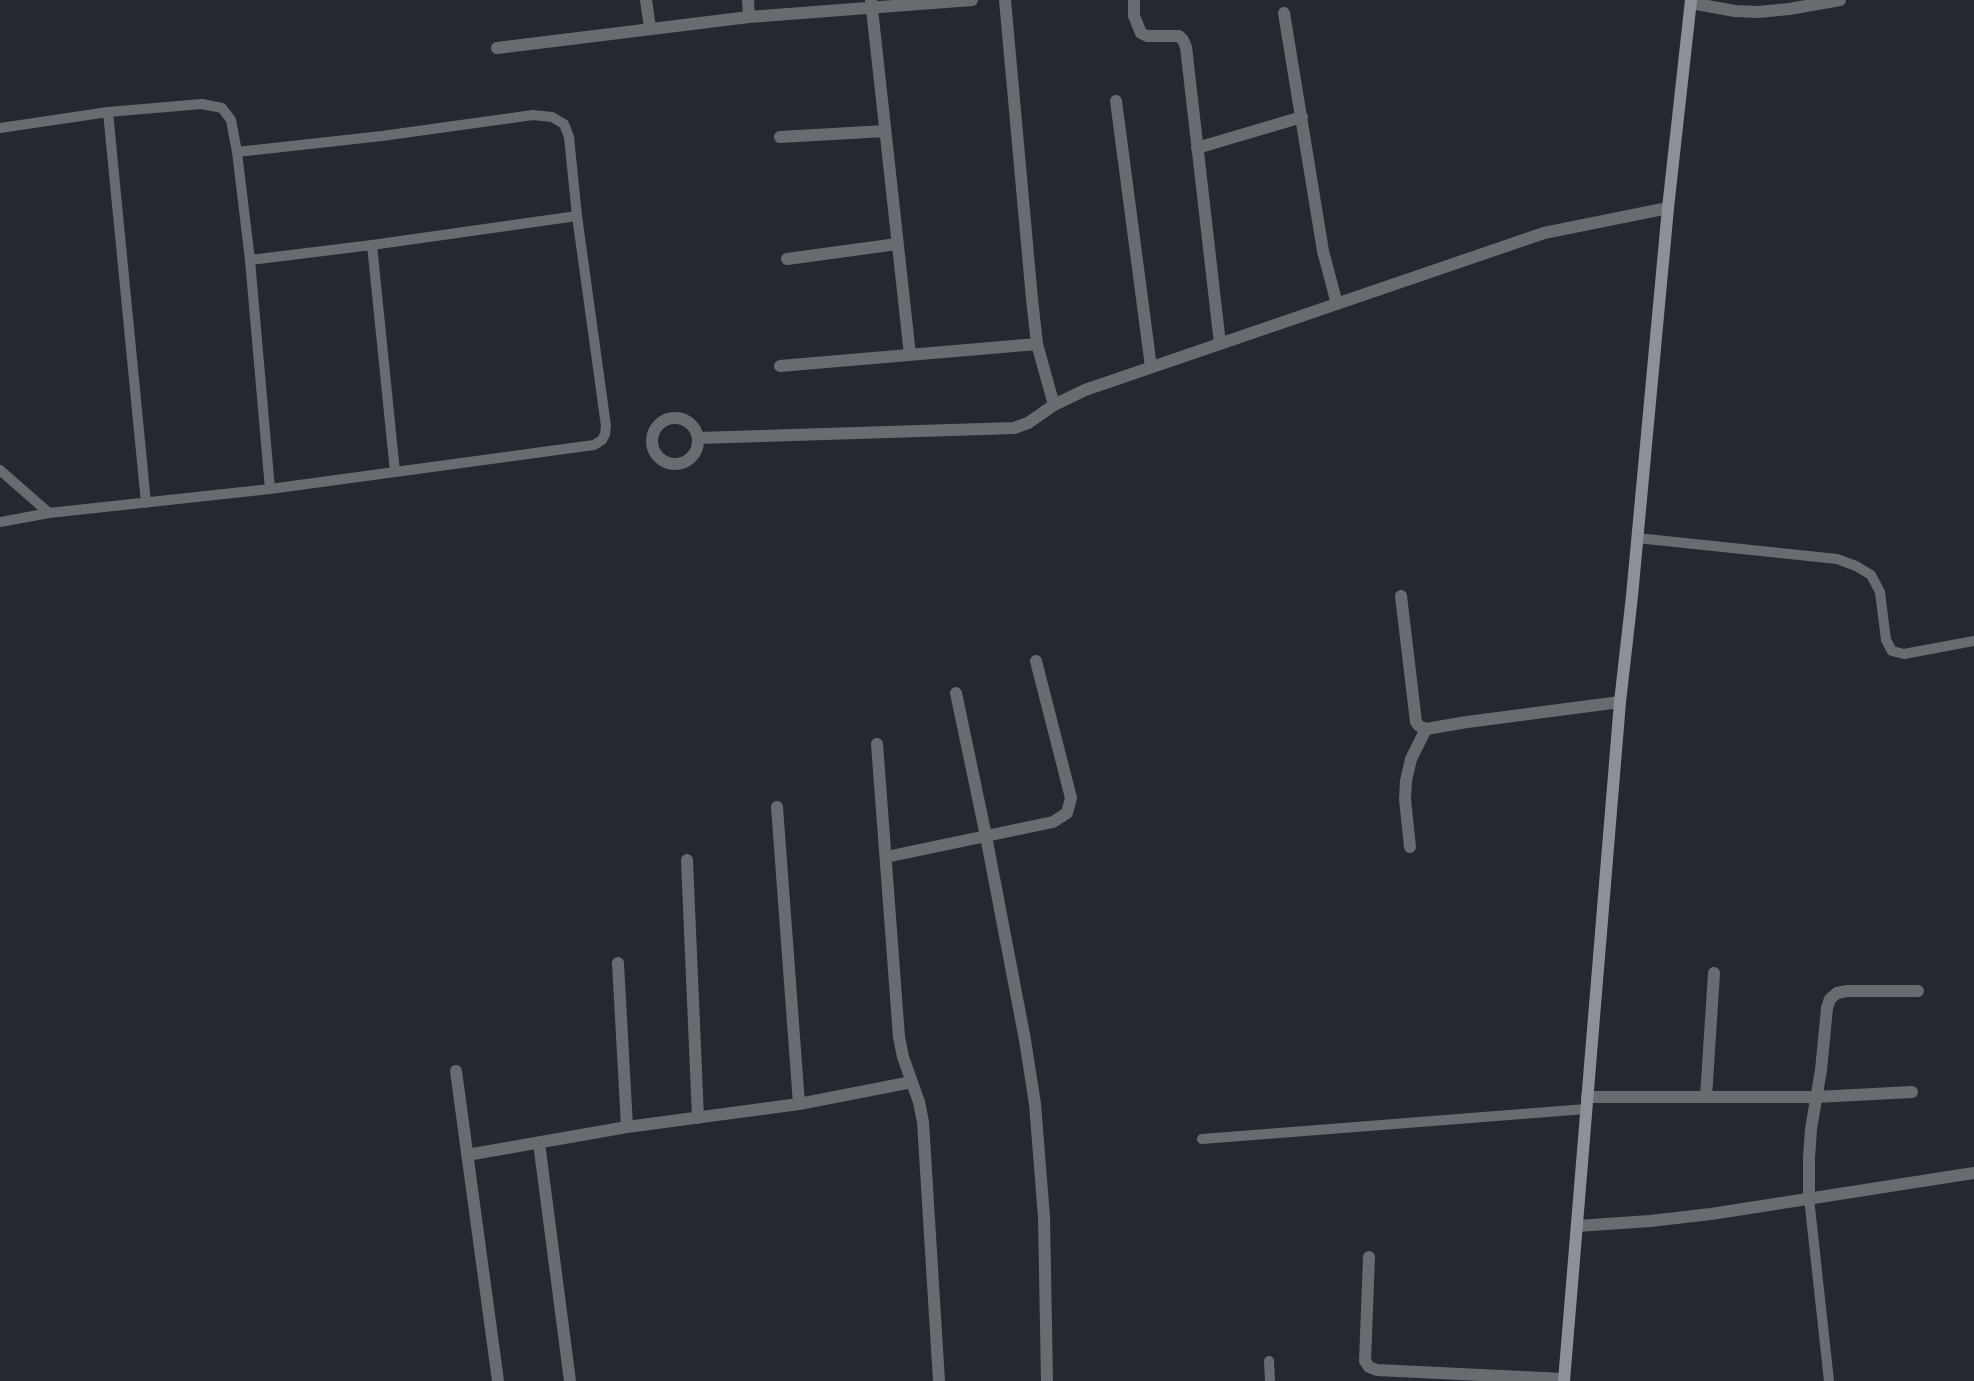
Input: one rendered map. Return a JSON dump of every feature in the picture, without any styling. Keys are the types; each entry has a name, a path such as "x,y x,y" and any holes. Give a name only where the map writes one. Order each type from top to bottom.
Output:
{"street":[{"path":"646,0 650,28"},
{"path":"748,0 750,17"},
{"path":"497,48 650,28 872,4 972,0"},
{"path":"1005,0 1037,344 1054,405"},
{"path":"1134,0 1134,16 1141,33 1147,36 1179,36 1186,47 1220,344"},
{"path":"1369,1257 1365,1361 1369,1367 1376,1370 1564,1380 1620,702 1668,208 1691,1 1735,11 1758,12 1789,9 1840,0"},
{"path":"872,4 910,355"},
{"path":"1284,13 1324,251 1337,304"},
{"path":"1116,101 1152,367"},
{"path":"1197,148 1302,117"},
{"path":"780,137 885,131"},
{"path":"699,438 1014,428 1028,423 1054,405 1085,390 1544,233 1668,208"},
{"path":"787,259 897,244"},
{"path":"780,366 1037,344"},
{"path":"1401,596 1416,722 1419,726 1426,729 1620,702"},
{"path":"886,857 1053,822 1067,813 1071,798 1036,661"},
{"path":"956,693 1027,1048 1035,1104 1044,1216 1047,1381"},
{"path":"1410,847 1405,799 1406,781 1411,759 1426,729"},
{"path":"877,744 899,1038 923,1122 940,1381"},
{"path":"778,807 799,1104"},
{"path":"687,860 698,1118"},
{"path":"618,963 627,1127"},
{"path":"1706,1097 1714,973"},
{"path":"1809,1198 1809,1158 1821,1070 1826,1008 1830,999 1837,993 1847,991 1918,991"},
{"path":"456,1071 498,1381"},
{"path":"467,1156 627,1127 799,1104 912,1082"},
{"path":"1587,1103 1706,1097 1816,1097 1912,1092"},
{"path":"539,1143 570,1381"},
{"path":"1577,1226 1659,1220 1763,1206 1974,1173"}],"lane":[{"path":"0,128 108,112 202,104 222,108 231,120 237,152 250,260 270,489"},
{"path":"108,112 146,503"},
{"path":"0,522 49,513 270,489 594,445 602,440 606,426 577,216 570,137 564,124 552,116 533,115 382,136 237,152"},
{"path":"250,260 577,216"},
{"path":"372,245 395,472"},
{"path":"0,470 49,513"},
{"path":"1637,538 1837,559 1856,566 1871,575 1880,592 1886,640 1892,651 1904,654 1974,641"},
{"path":"1202,1139 1587,1103"},
{"path":"1809,1198 1829,1381"},
{"path":"1269,1361 1270,1381"}]}
